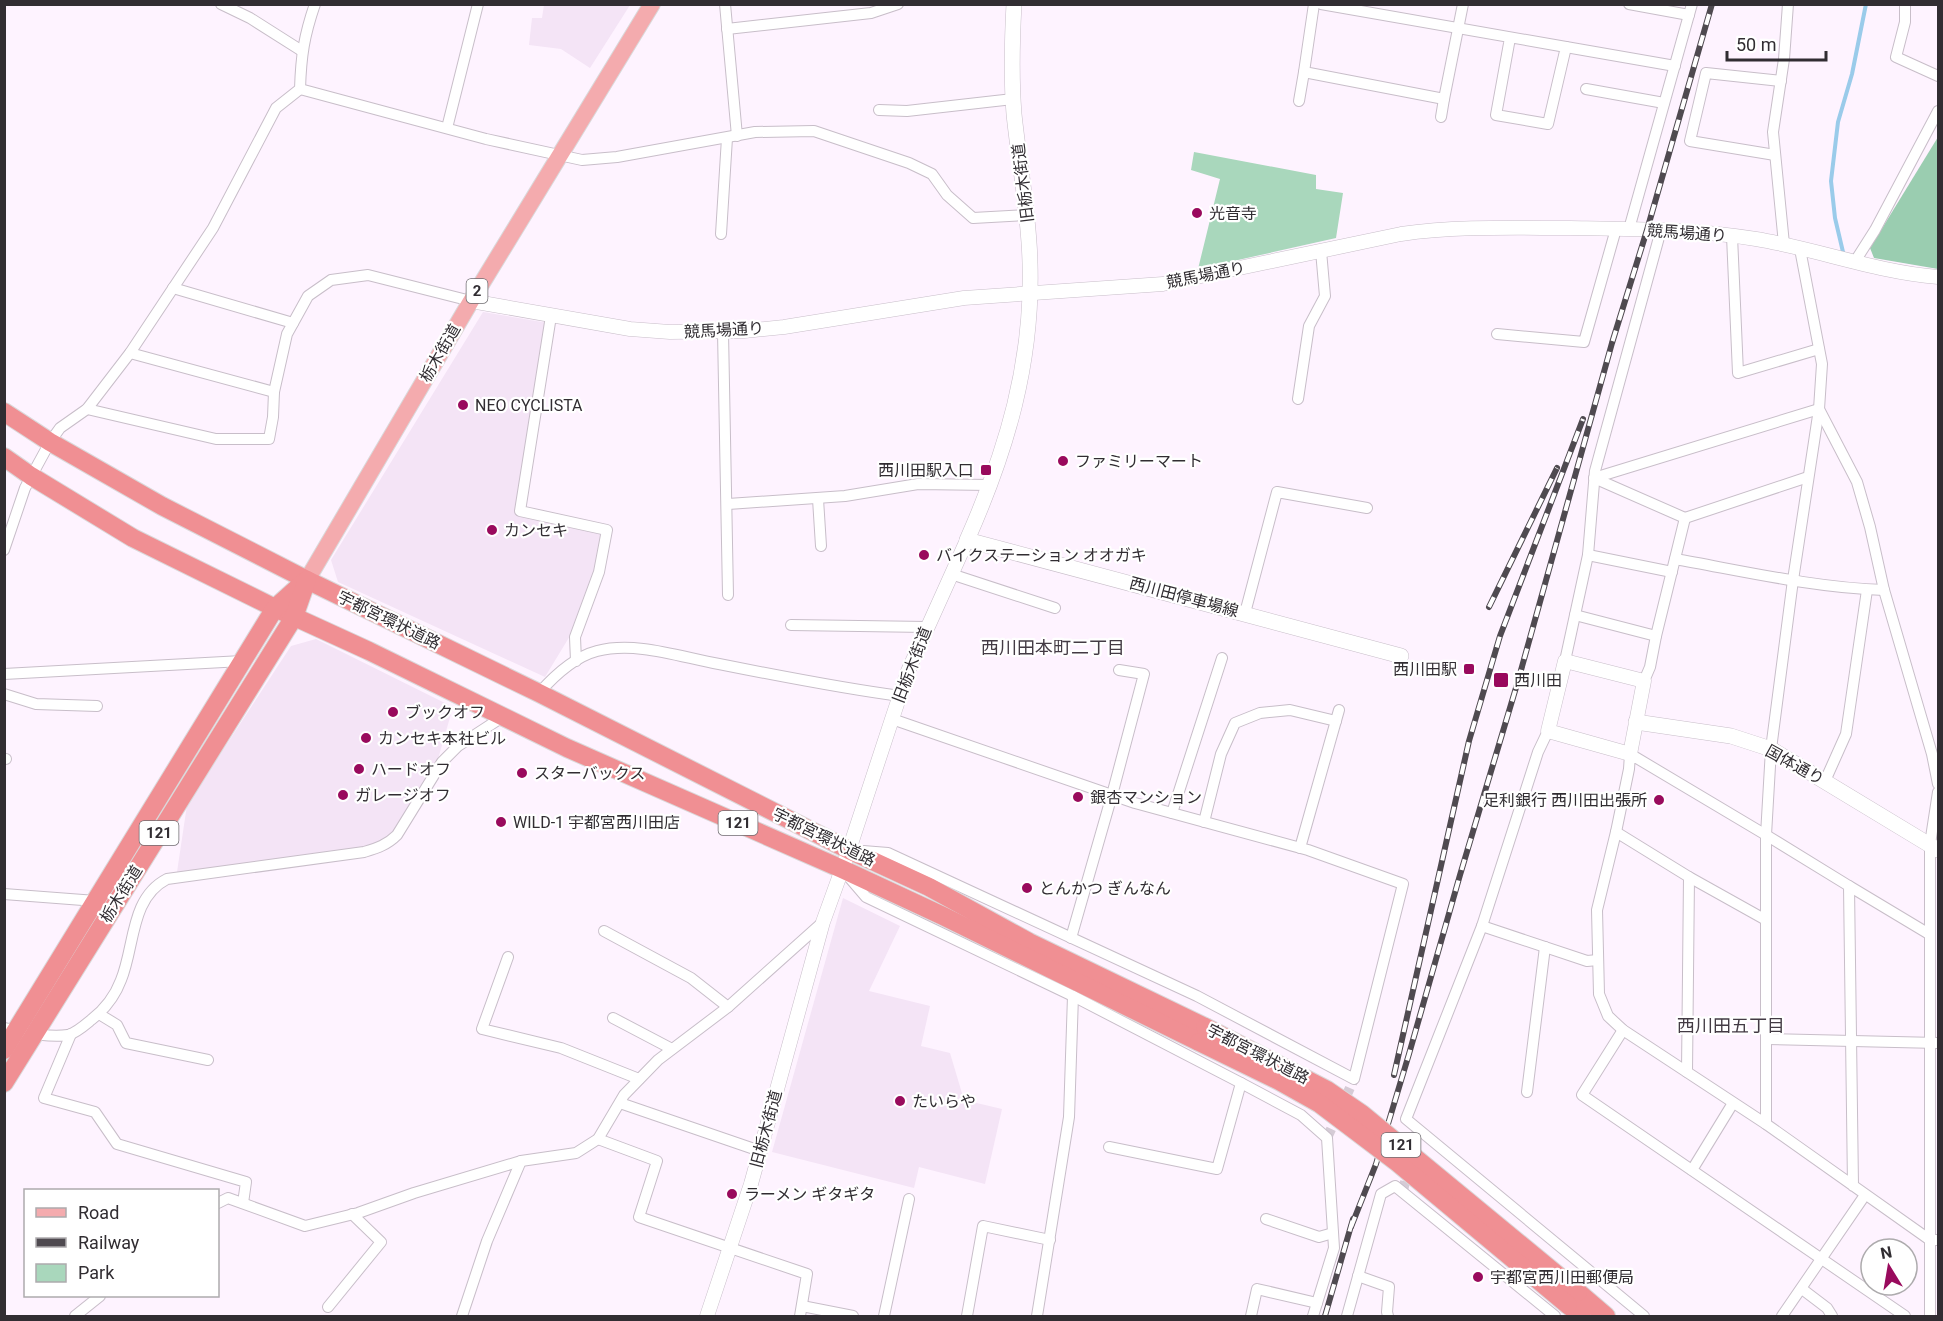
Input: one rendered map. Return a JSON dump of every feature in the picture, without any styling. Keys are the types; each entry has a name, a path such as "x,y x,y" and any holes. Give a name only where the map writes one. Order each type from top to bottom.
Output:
{"highway":[{"name":"宇都宮環状道路","path":"4,412 50,442 162,506 849,850 929,887 1202,1034 1320,1104 1398,1163 1571,1308 1606,1317"},
{"name":"宇都宮環状道路","path":"4,457 133,538 275,608 577,752 943,916 1082,986 1202,1034"},
{"name":"栃木街道","path":"4,1050 10,1029 96,901 275,608 307,580"},
{"name":"栃木街道","path":"4,1083 294,617 307,580"}],"main road":[{"name":"栃木街道","path":"307,580 471,301 652,4"},
{"name":"旧栃木街道","path":"967,540 990,484 1020,385 1028,337 1030,265 1027,215 1013,99 1014,4"},
{"name":"西川田停車場線","path":"967,540 1401,656"},
{"name":"国体通り","path":"1636,722 1731,736 1771,749 1934,847"}],"street":[{"path":"221,4 250,18 302,51"},
{"path":"4,550 25,488 50,442 60,428 87,409 130,353 213,228 276,108 300,89 302,51 315,4"},
{"path":"447,128 478,4"},
{"path":"721,234 732,137 725,4"},
{"path":"727,29 871,14 898,4"},
{"path":"1299,101 1314,4"},
{"path":"1322,4 1675,66"},
{"path":"1441,117 1463,4"},
{"path":"1497,334 1584,342 1664,103 1691,10 1629,4"},
{"path":"1784,244 1773,132 1784,59 1788,4"},
{"path":"1905,4 1905,22 1896,57 1938,76"},
{"path":"1510,38 1496,115 1548,124 1566,47"},
{"path":"1304,72 1444,99"},
{"path":"1775,155 1690,141 1706,73 1781,81"},
{"path":"300,89 486,139 582,160 616,158 755,132 814,131 932,174 947,195 973,218 1027,215"},
{"path":"1586,89 1664,103"},
{"path":"879,110 907,111 1013,99"},
{"path":"1854,263 1875,230 1938,111"},
{"name":"競馬場通り","path":"471,301 630,329 723,332 784,327 964,298 1163,285 1401,234 1433,229 1472,227 1661,230 1731,236 1784,244 1854,263 1938,277"},
{"path":"1644,1317 1406,1119 1482,926 1538,752 1548,732 1588,555 1595,471 1661,230"},
{"path":"1731,236 1738,373 1819,349"},
{"path":"1766,1124 1766,835 1771,749 1793,580 1819,409 1822,364 1800,249"},
{"path":"1298,399 1309,326 1325,296 1321,251"},
{"path":"87,409 216,439 269,439 274,392 287,334 308,296 331,280 368,275 471,301"},
{"path":"173,288 293,323"},
{"path":"551,316 520,511 607,530 599,572 575,637 576,662"},
{"path":"723,332 728,595"},
{"path":"130,353 274,392"},
{"path":"1594,478 1819,409"},
{"path":"1819,409 1857,482 1884,590 1932,754 1938,784"},
{"path":"1594,478 1685,518 1808,477"},
{"path":"728,504 818,499 918,484 990,484"},
{"path":"1245,613 1277,492 1367,508"},
{"path":"818,499 821,546"},
{"path":"1685,518 1650,667 1644,681 1616,832 1596,910 1599,994 1608,1016 1623,1030 1766,1124 1865,1195 1934,1240"},
{"name":"旧栃木街道","path":"706,1317 731,1248 760,1151 824,922 892,718 927,627 967,540"},
{"path":"1588,555 1672,572"},
{"path":"1675,559 1793,580 1867,590 1884,590"},
{"path":"951,574 1055,608"},
{"path":"1825,782 1846,734 1867,590"},
{"path":"1575,615 1656,636"},
{"path":"791,625 927,627"},
{"path":"539,693 560,670 594,651 610,648 636,648 852,690 900,696"},
{"path":"1172,813 1222,658"},
{"path":"4,674 243,661"},
{"path":"1565,661 1644,681"},
{"path":"1071,938 1144,674 1119,670"},
{"path":"4,694 36,704 97,706"},
{"path":"1204,822 1221,754 1235,723 1260,713 1290,710 1336,722"},
{"path":"1300,848 1339,710"},
{"path":"10,1029 58,1035 71,1034 99,1014 122,978 138,915 148,894 166,879 364,852 380,848 390,842 442,762 458,746 504,716"},
{"path":"849,850 888,853 1197,996 1354,1079 1403,884 1300,848 1112,795 892,718"},
{"path":"1548,732 1630,754 1929,934"},
{"path":"1933,1310 1934,1043 1929,934 1938,792"},
{"path":"1616,832 1689,877 1766,920"},
{"path":"842,869 866,897 1073,996 1241,1083 1301,1115 1327,1138 1334,1248 1313,1317"},
{"path":"1687,1072 1689,877"},
{"path":"1849,886 1852,1186"},
{"path":"4,894 96,901"},
{"path":"219,1202 228,1198 305,1226 352,1214 521,1161 576,1153 598,1139 620,1104 639,1079 658,1060 728,1007 824,922"},
{"path":"1482,926 1587,961 1598,960"},
{"path":"604,931 691,978 728,1007"},
{"path":"1527,1092 1545,947"},
{"path":"508,957 482,1029 561,1048 639,1079"},
{"path":"1037,1317 1069,1117 1073,996"},
{"path":"99,1014 117,1025 126,1043 208,1060"},
{"path":"613,1018 672,1049"},
{"path":"1623,1030 1582,1095 1905,1317"},
{"path":"71,1034 44,1098 95,1112 117,1144 246,1182 243,1203"},
{"path":"1766,1039 1934,1043"},
{"path":"1109,1147 1217,1170 1241,1083"},
{"path":"1692,1170 1733,1103"},
{"path":"620,1104 760,1151"},
{"path":"598,1139 657,1161 639,1217 807,1274 801,1311 853,1317"},
{"path":"462,1317 487,1241 521,1161"},
{"path":"1349,1315 1381,1194 1395,1186 1571,1308"},
{"path":"1782,1317 1865,1195"},
{"path":"884,1317 909,1199"},
{"path":"328,1306 381,1242 352,1214"},
{"path":"1266,1220 1319,1237 1333,1233"},
{"path":"967,1317 983,1226 1050,1240"},
{"path":"1358,1276 1389,1287 1388,1317"},
{"path":"1251,1317 1257,1289 1317,1303"},
{"path":"1802,1289 1827,1308 1832,1317"},
{"path":"75,1317 99,1297"}],"shaded area":[{"path":"544,4 630,5 590,68 561,49 529,45 532,18 542,18"},
{"path":"483,312 548,323 515,512 601,532 603,539 596,572 576,626 545,677 338,582 331,560"},
{"path":"316,639 453,707 438,759 392,836 380,843 359,849 177,872 187,805 291,646"},
{"path":"843,898 900,926 869,991 930,1006 921,1046 950,1053 964,1100 1002,1109 985,1184 919,1167 914,1188 772,1152"}],"green space":[{"path":"1938,137 1938,269 1874,258 1870,248"},
{"path":"1194,152 1316,175 1316,189 1343,193 1336,238 1198,269 1220,179 1191,170"}],"waterway":[{"path":"1843,252 1835,218 1831,181 1838,122 1852,74 1866,4"}],"tunnel":[{"path":"1327,1138 1354,1079"},
{"path":"1403,1191 1417,1127"}],"railway":[{"path":"1351,1227 1376,1164 1409,1054 1518,681 1612,343 1712,4"},
{"path":"1394,1075 1469,741 1500,636 1583,419"},
{"path":"1489,607 1557,468"},
{"path":"1325,1316 1353,1219"}],"place":[{"name":"光音寺","path":"1197,213"},
{"name":"NEO CYCLISTA","path":"463,405"},
{"name":"ファミリーマート","path":"1063,461"},
{"name":"西川田駅入口","path":"986,470"},
{"name":"カンセキ","path":"492,530"},
{"name":"バイクステーション オオガキ","path":"924,555"},
{"name":"西川田駅","path":"1469,669"},
{"name":"西川田","path":"1501,680"},
{"name":"ブックオフ","path":"393,712"},
{"name":"カンセキ本社ビル","path":"366,738"},
{"name":"ハードオフ","path":"359,769"},
{"name":"スターバックス","path":"522,773"},
{"name":"ガレージオフ","path":"343,795"},
{"name":"銀杏マンション","path":"1078,797"},
{"name":"足利銀行 西川田出張所","path":"1659,800"},
{"name":"WILD-1 宇都宮西川田店","path":"501,822"},
{"name":"とんかつ ぎんなん","path":"1027,888"},
{"name":"たいらや","path":"900,1101"},
{"name":"ラーメン ギタギタ","path":"732,1194"},
{"name":"宇都宮西川田郵便局","path":"1478,1277"}],"district":[{"name":"西川田本町二丁目","path":"1053,647"},
{"name":"西川田五丁目","path":"1731,1025"}]}
